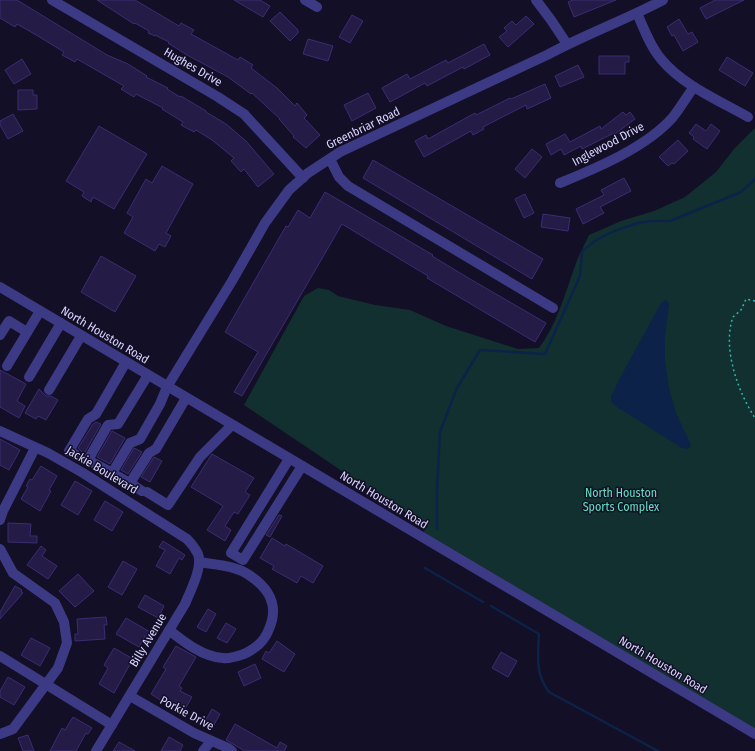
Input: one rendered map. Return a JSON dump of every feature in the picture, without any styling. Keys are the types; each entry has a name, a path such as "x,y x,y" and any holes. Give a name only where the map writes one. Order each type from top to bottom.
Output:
{"street":[{"name":"Hughes Drive","path":"52,0 218,97 244,114 303,178"},
{"path":"305,0 317,8"},
{"path":"536,0 567,44"},
{"name":"Greenbriar Road","path":"112,473 130,443 140,439 160,404 167,387 269,217 289,190 303,178 340,152 663,0"},
{"path":"637,13 661,59 677,74 694,86 748,117"},
{"name":"Inglewood Drive","path":"560,183 589,172 650,138 673,117 694,86"},
{"path":"330,159 339,177 348,186 553,308"},
{"name":"North Houston Road","path":"0,287 755,734"},
{"path":"7,366 40,311"},
{"path":"0,335 9,321 27,332"},
{"path":"29,377 60,323"},
{"path":"49,390 82,336"},
{"path":"75,454 69,451 88,419 96,414 126,362"},
{"path":"148,375 118,424 108,425 88,460 168,505 200,457 232,425"},
{"path":"130,483 149,453 156,449 186,398"},
{"name":"Jackie Boulevard","path":"0,431 48,453 83,473 187,539 194,547 198,555 199,562"},
{"path":"0,520 3,511 35,448"},
{"path":"289,459 231,553 243,560 302,466"},
{"path":"0,549 13,573 55,603 64,622 67,643 58,668 47,683 13,729 0,734"},
{"path":"169,630 198,650 224,659 240,655 254,649 260,644 267,634 273,621 274,610 271,598 265,588 249,575 221,564 199,562"},
{"name":"Billy Avenue","path":"96,751 185,604 194,581 199,562"},
{"path":"0,656 47,683 112,725"},
{"name":"Porkie Drive","path":"130,696 162,716 232,751"},
{"path":"203,751 211,740"}],"path":[{"path":"755,301 746,299 741,310 733,317 730,340 735,375 744,400 755,418"}],"green space":[{"name":"North Houston Sports Complex","path":"755,128 755,734 420,536 428,526 376,494 244,405 304,296 318,288 329,290 338,296 375,305 410,310 446,326 518,349 539,348 556,319 578,258 589,235 621,221 654,211 685,197 716,172 734,149"}],"water":[{"path":"666,300 669,303 665,338 665,360 669,388 676,413 691,445 688,449 682,448 611,402 611,396 622,374 661,303"}],"building":[{"path":"0,0 17,0 107,55 128,64 147,76 146,77 168,88 167,89 180,97 181,96 206,111 226,124 246,141 274,174 258,187 244,169 241,172 231,161 234,158 212,140 196,130 194,132 181,125 183,122 162,109 163,108 136,94 134,97 121,89 124,86 77,59 75,62 62,55 64,52 38,36 17,24 15,27 0,18"},
{"path":"97,0 135,0 179,26 181,23 194,30 191,34 238,60 240,57 253,65 251,68 277,88 295,106 297,103 307,115 304,118 320,135 306,148 293,137 294,136 280,119 252,93 251,94 228,77 187,55 168,43 169,42 148,33 149,31 135,23 134,24"},
{"path":"234,0 260,0 270,6 263,17"},
{"path":"573,0 616,0 574,17 568,2"},
{"path":"715,0 744,0 706,19 700,8"},
{"path":"280,12 298,30 298,33 290,41 270,21"},
{"path":"352,15 363,21 350,43 339,37"},
{"path":"526,16 534,24 508,47 499,37 507,31 504,28 512,21 516,25"},
{"path":"679,19 688,34 692,32 698,42 683,51 674,35 672,36 667,27"},
{"path":"308,39 333,46 328,61 303,54"},
{"path":"484,44 490,55 427,86 425,83 390,102 382,88 407,74 410,79 446,60 448,63"},
{"path":"599,56 629,56 629,62 625,62 625,74 599,74"},
{"path":"727,57 753,73 745,86 719,70"},
{"path":"22,59 31,74 14,84 5,70"},
{"path":"578,65 584,77 560,87 555,76"},
{"path":"545,84 551,98 527,109 526,105 483,127 484,129 473,135 471,131 424,157 415,141 426,135 428,139 475,113 476,115 510,98 511,99"},
{"path":"18,90 33,90 33,95 37,95 37,109 18,110"},
{"path":"368,93 376,108 352,121 344,105"},
{"path":"623,112 626,115 630,112 635,119 615,134 614,133 582,149 581,146 564,155 561,149 551,155 546,144 565,134 570,142 600,126 601,129"},
{"path":"13,114 23,131 8,139 0,125 0,121"},
{"path":"696,124 706,131 711,124 720,131 707,149 693,139 694,137 689,133"},
{"path":"99,126 147,154 114,209 93,197 91,202 82,196 84,192 66,181"},
{"path":"678,140 688,151 674,164 672,163 668,166 659,157"},
{"path":"532,149 542,157 525,178 515,169"},
{"path":"373,160 543,259 532,279 363,178"},
{"path":"162,166 193,184 166,233 171,236 165,247 159,244 155,251 124,233 133,217 127,213 146,179 152,183"},
{"path":"624,178 631,191 600,207 604,213 583,224 576,209 604,195 601,190"},
{"path":"325,192 546,323 535,342 427,278 428,276 342,224 242,396 234,392 258,352 225,332 286,226 288,227 298,210 310,218"},
{"path":"525,194 534,213 524,218 515,199"},
{"path":"543,214 570,218 568,231 541,227"},
{"path":"101,256 136,276 115,312 81,292"},
{"path":"0,370 26,384 17,401 25,406 19,418 0,407"},
{"path":"39,389 46,396 51,396 58,400 46,420 38,416 36,419 25,413"},
{"path":"96,422 101,424 84,454 78,448 93,424"},
{"path":"112,431 125,438 110,464 97,457"},
{"path":"0,439 20,450 9,470 0,465"},
{"path":"134,448 142,452 128,474 121,470"},
{"path":"212,454 254,478 245,492 250,495 238,514 234,512 225,526 231,530 225,541 207,530 223,506 191,487"},
{"path":"154,457 162,461 150,482 141,477"},
{"path":"41,466 57,476 40,511 21,499 28,487 26,486 30,479 32,480"},
{"path":"75,481 92,491 78,515 61,505"},
{"path":"105,501 123,512 112,531 94,520"},
{"path":"279,515 282,516 270,537 266,535"},
{"path":"8,523 31,524 30,536 37,536 37,543 8,542"},
{"path":"272,538 285,546 286,544 323,566 313,583 301,576 297,583 272,569 274,566 260,558"},
{"path":"163,541 185,555 182,560 179,558 170,574 156,566 165,550 159,547"},
{"path":"41,546 46,550 42,556 57,566 48,579 27,565"},
{"path":"123,561 137,569 122,595 108,587"},
{"path":"78,574 94,591 75,607 59,591"},
{"path":"15,586 22,590 21,592 23,593 0,619 0,612"},
{"path":"145,595 164,606 158,618 138,607"},
{"path":"208,609 216,614 206,632 197,627"},
{"path":"106,617 107,625 104,625 105,639 75,641 75,634 78,634 77,619"},
{"path":"126,618 150,632 147,637 145,636 139,647 116,634"},
{"path":"226,623 236,629 227,643 217,638"},
{"path":"31,638 50,648 40,666 21,655"},
{"path":"277,641 295,654 284,672 262,659 266,651 269,653"},
{"path":"176,646 196,657 179,686 182,688 180,691 192,697 182,714 151,694 166,669 163,667"},
{"path":"114,648 133,659 114,693 99,684 108,668 104,665"},
{"path":"501,652 517,661 508,677 492,668"},
{"path":"255,664 261,678 244,686 238,672"},
{"path":"8,677 25,687 14,705 0,697 0,691"},
{"path":"212,709 220,714 211,730 203,725"},
{"path":"73,717 92,728 88,734 86,733 76,751 50,751 62,728 65,730"},
{"path":"235,724 277,748 280,742 287,746 284,751 245,751 226,740"},
{"path":"28,735 34,751 23,751 18,738"},
{"path":"169,737 183,745 180,751 161,751"},
{"path":"119,742 135,751 113,751"}],"waterway":[{"path":"437,529 440,432 457,388 480,350 545,354 580,276 582,251 598,239 614,231 638,223 670,221 741,192 755,179"},
{"path":"425,568 483,602"},
{"path":"491,606 539,634 539,672 549,692 658,751"}]}
